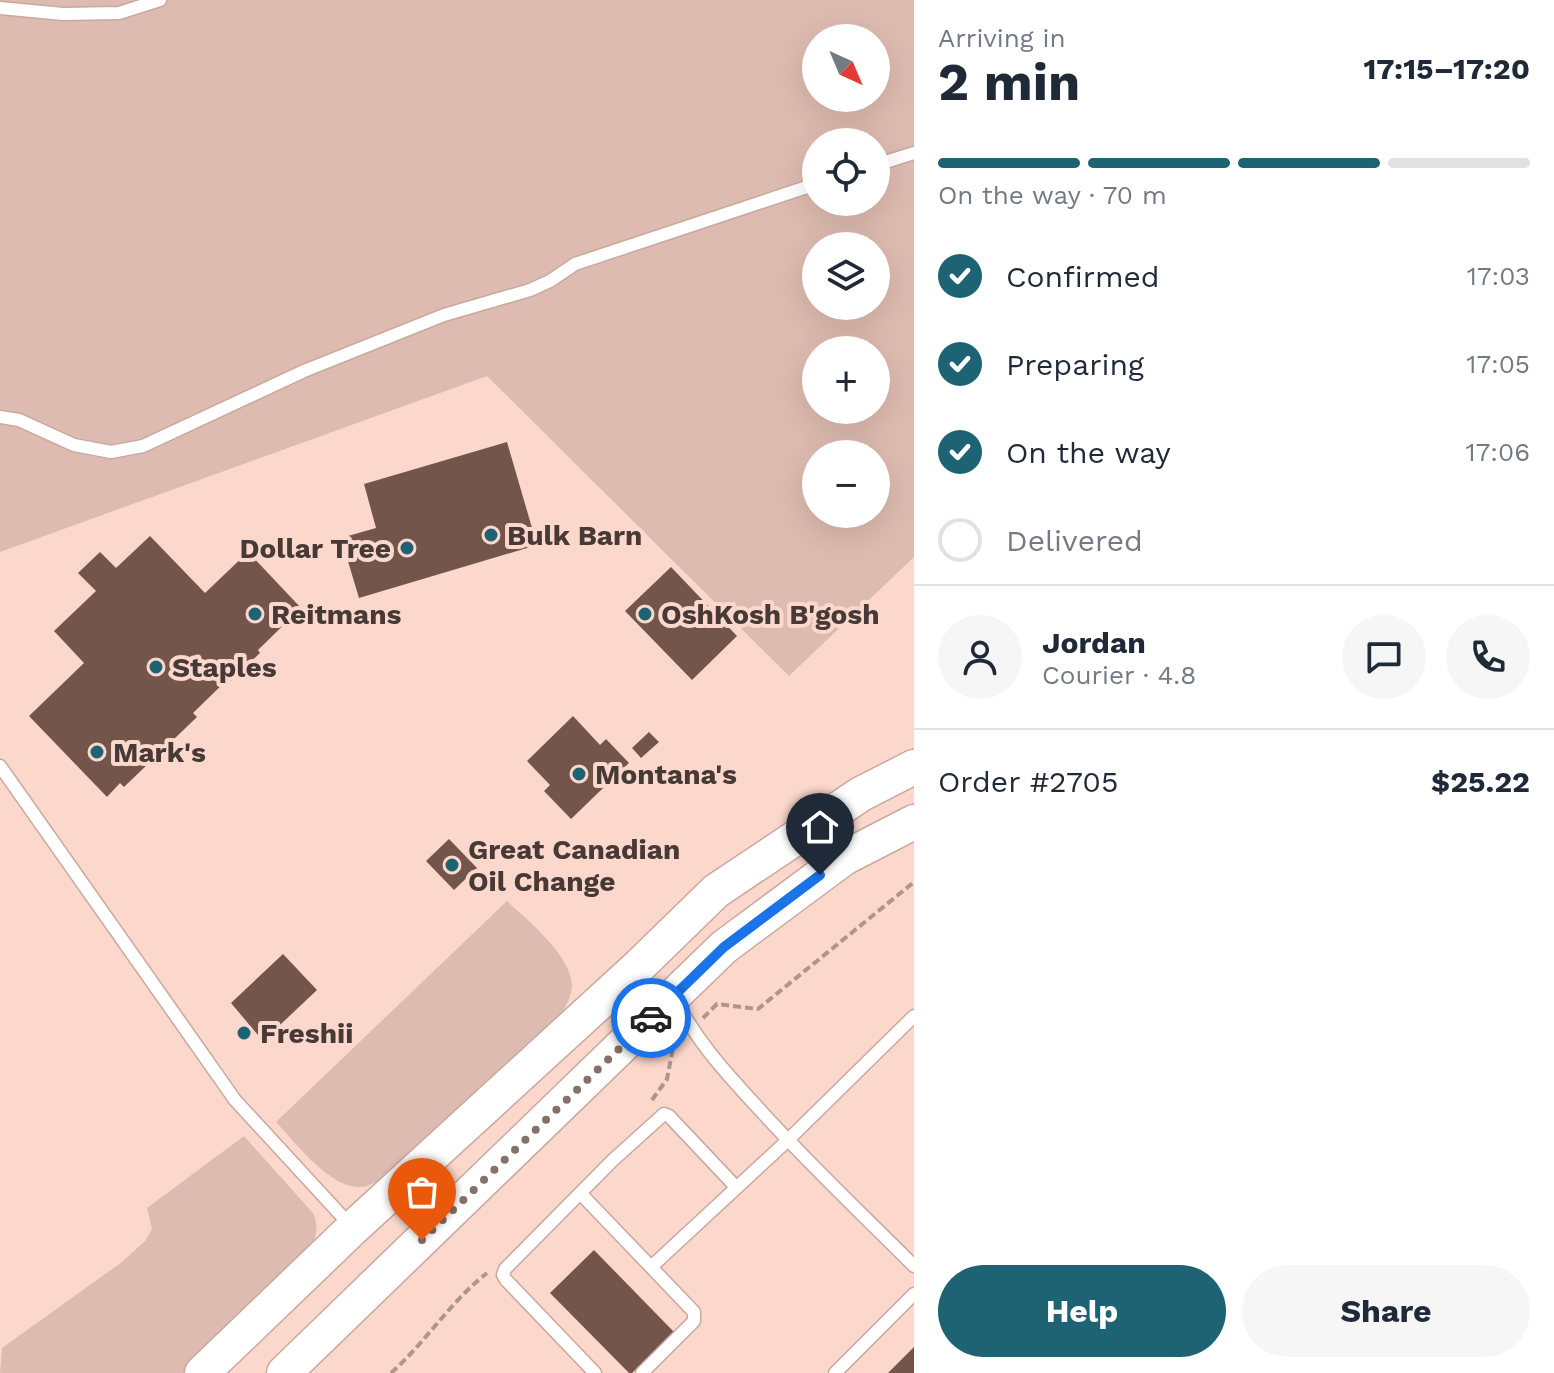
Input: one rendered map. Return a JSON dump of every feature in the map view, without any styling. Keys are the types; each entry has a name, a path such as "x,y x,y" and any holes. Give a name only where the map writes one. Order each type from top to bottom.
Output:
{"main road":[{"path":"202,1373 353,1228 716,891 861,794 914,767"},
{"path":"284,1373 724,947 844,858 914,822"}],"lane":[{"path":"0,8 63,14 119,13 160,0"},
{"path":"890,161 914,153"},
{"path":"0,417 19,420 74,445 111,452 143,446 304,371 444,315 530,290 575,264 802,189"},
{"path":"0,766 235,1100 353,1228"},
{"path":"673,996 689,1027 707,1052 788,1140 914,1266"},
{"path":"651,1267 788,1140 914,1016"},
{"path":"595,1373 503,1275 505,1269 664,1114 736,1187"},
{"path":"580,1193 694,1312 694,1321 642,1373"},
{"path":"835,1373 914,1294"}],"shaded area":[{"path":"0,0 914,0 914,557 789,676 487,376 0,552"},
{"path":"507,901 547,939 565,963 572,986 560,1016 384,1177 367,1186 354,1187 329,1175 276,1122"},
{"path":"244,1136 313,1213 315,1239 308,1255 185,1373 0,1373 2,1348 122,1262 146,1240 152,1229 147,1208"}],"building":[{"path":"507,442 537,545 359,598 341,538 376,528 364,484"},
{"path":"150,536 205,593 248,552 301,608 258,650 260,653 193,713 197,717 124,787 120,783 107,797 29,716 84,663 54,631 96,591 78,573 100,552 116,568"},
{"path":"671,567 737,636 692,680 625,611"},
{"name":"Montana's","path":"573,716 600,745 606,739 629,763 571,819 544,791 550,785 527,761"},
{"path":"649,732 659,742 641,758 632,748"},
{"name":"Great Canadian Oil Change","path":"449,839 477,868 454,890 426,861"},
{"path":"283,954 317,990 263,1041 231,1003"},
{"path":"594,1250 674,1332 632,1373 550,1293"},
{"path":"914,1347 914,1373 888,1373"}],"way so far":[{"path":"422,1240 651,1018"}],"place":[{"name":"Bulk Barn","path":"491,535"},
{"name":"Dollar Tree","path":"407,548"},
{"name":"Reitmans","path":"255,614"},
{"name":"OshKosh B'gosh","path":"645,614"},
{"name":"Staples","path":"156,667"},
{"name":"Mark's","path":"97,752"},
{"name":"Montana's","path":"579,774"},
{"name":"Great Canadian Oil Change","path":"452,865"},
{"name":"Freshii","path":"244,1033"}],"route":[{"path":"651,1018 724,947 820,875"}]}
